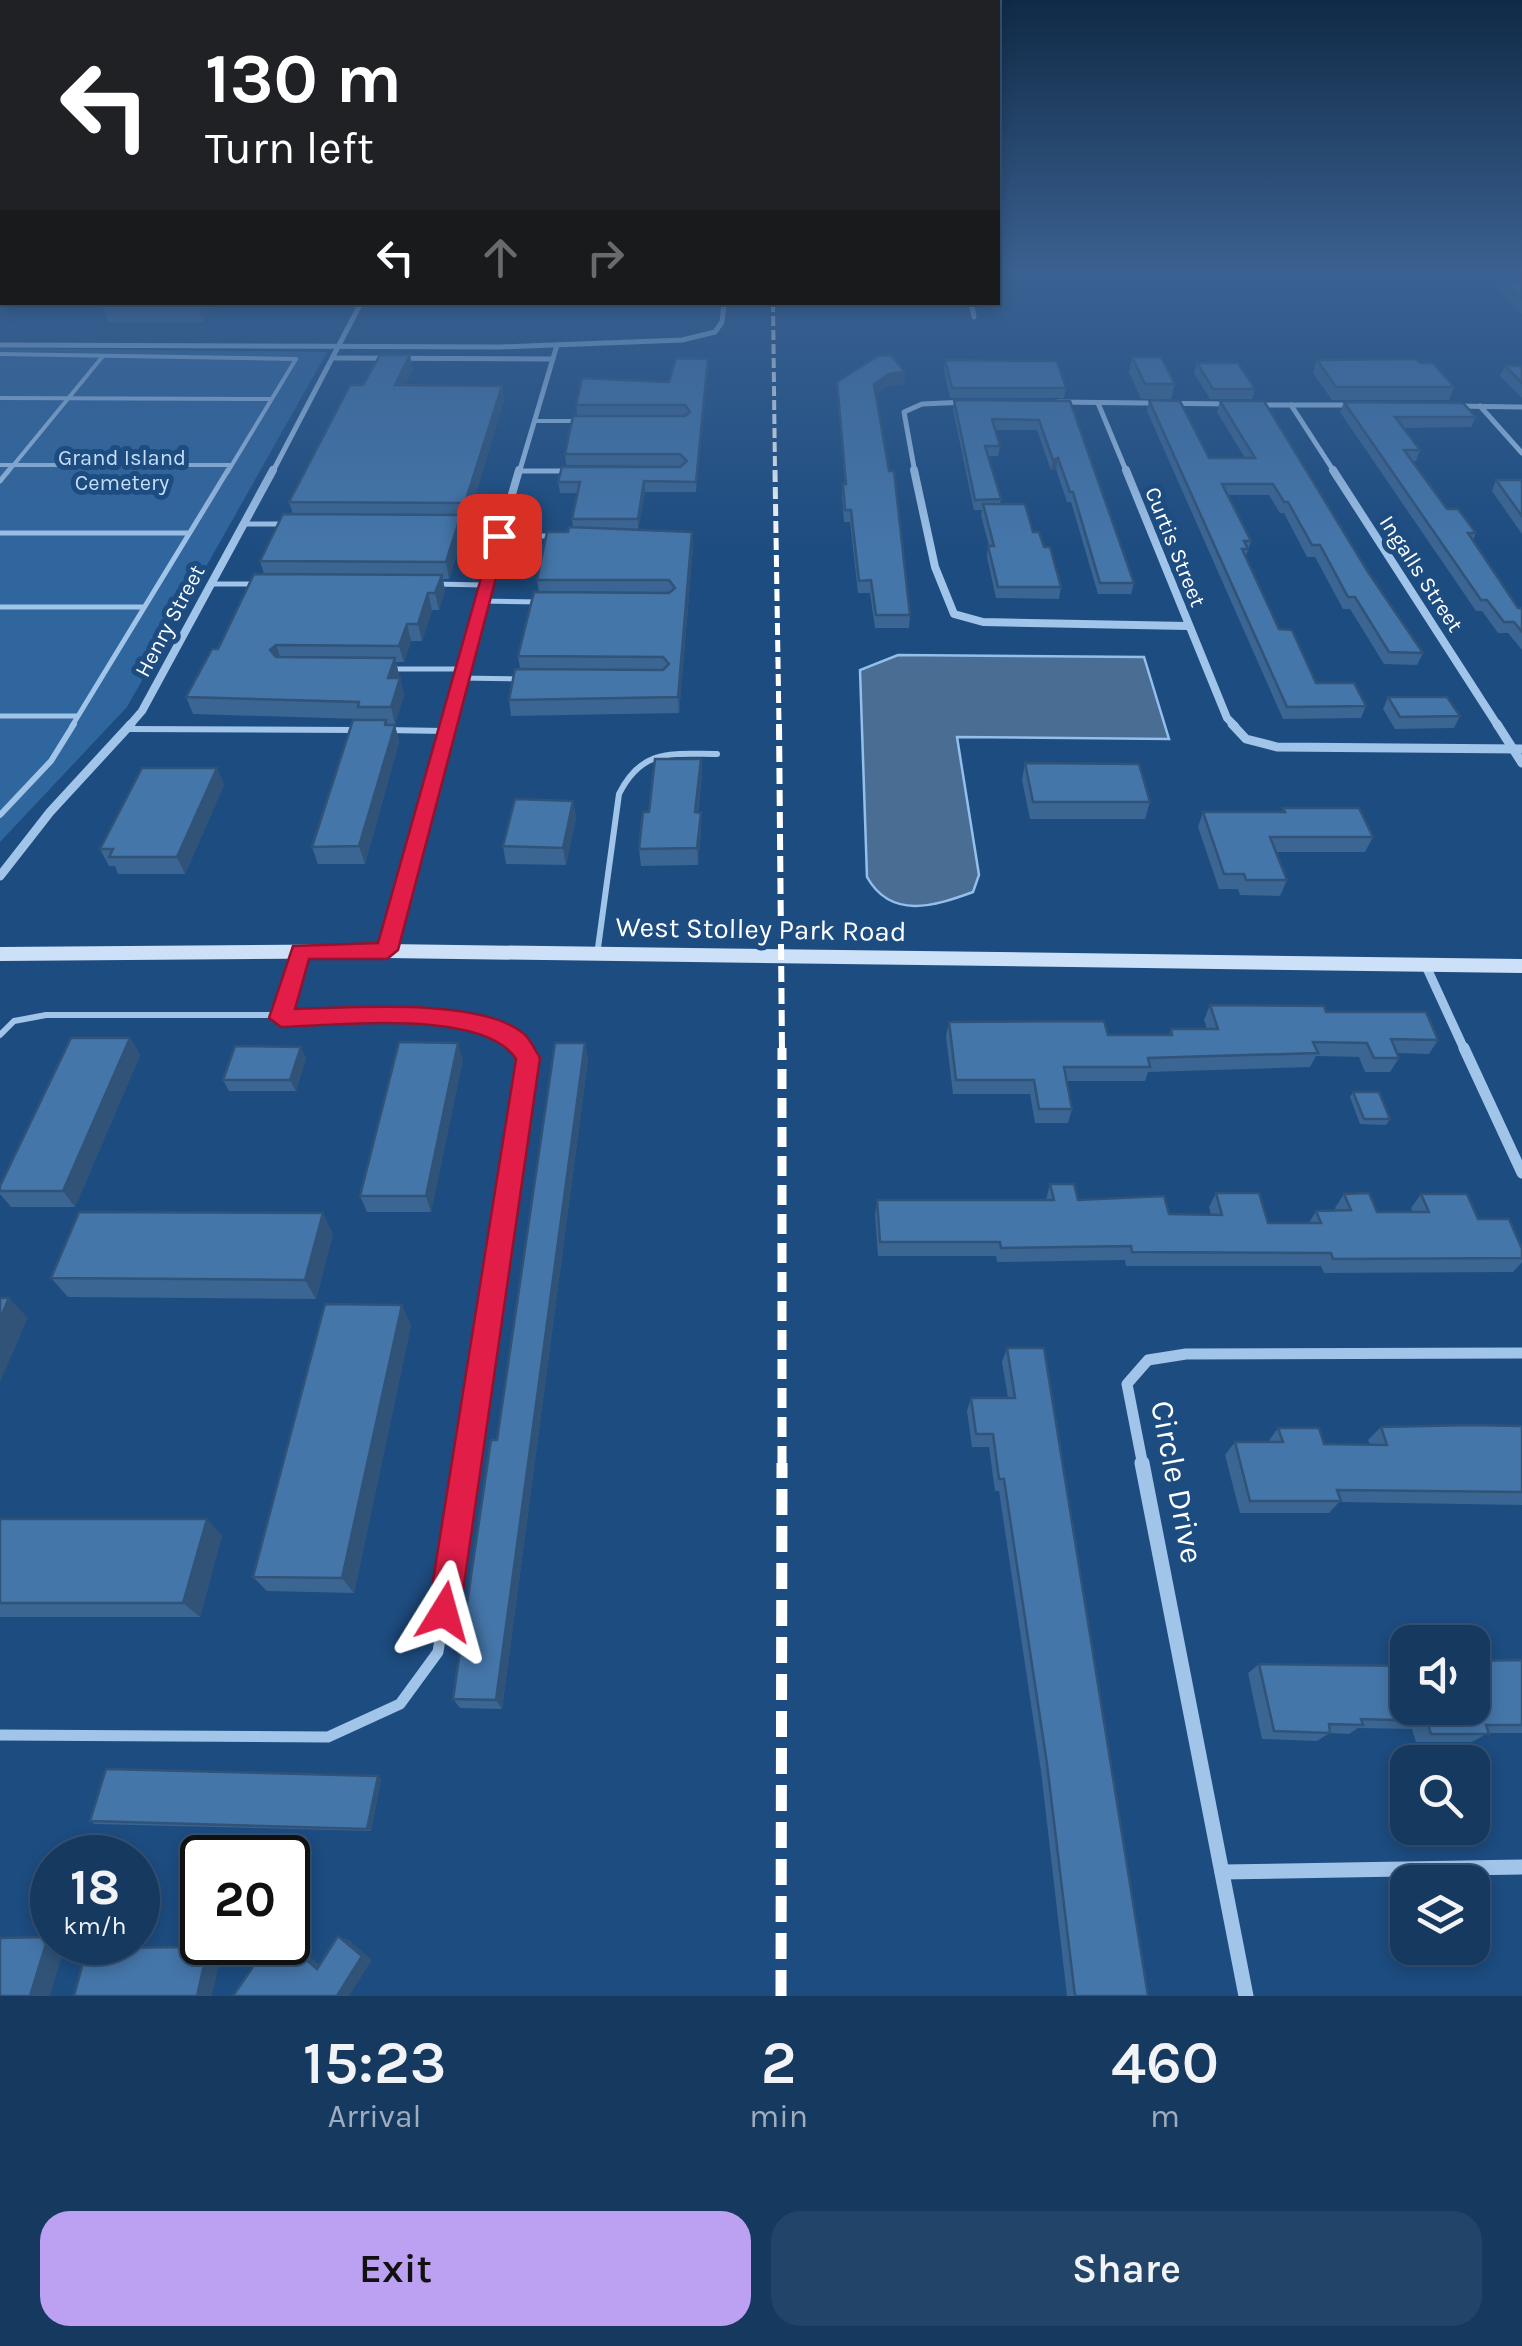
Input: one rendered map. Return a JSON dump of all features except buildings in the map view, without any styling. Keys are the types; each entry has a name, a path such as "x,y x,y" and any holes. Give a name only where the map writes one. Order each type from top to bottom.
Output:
{"main road":[{"name":"West Stolley Park Road","path":"0,954 387,950 597,956 1522,966"}],"street":[{"name":"Henry Street","path":"0,876 47,813 142,711 330,366"},
{"path":"387,950 479,602 551,366"},
{"path":"971,402 927,404 904,412 946,599 954,614 983,622 1188,626"},
{"path":"1044,402 1367,406"},
{"name":"Curtis Street","path":"1098,403 1227,718 1246,738 1276,746 1518,749"},
{"name":"Ingalls Street","path":"1292,405 1518,749 1522,763"},
{"path":"1442,406 1522,406"},
{"path":"1480,406 1522,453"},
{"path":"1425,964 1522,1174"},
{"name":"Circle Drive","path":"1246,1996 1127,1384 1148,1360 1186,1354 1522,1353"},
{"path":"1222,1872 1522,1867"}],"lane":[{"path":"0,481 95,366"},
{"path":"0,815 51,761 292,366"},
{"path":"0,398 270,399"},
{"path":"534,420 590,421"},
{"path":"0,465 230,465"},
{"path":"519,470 573,471"},
{"path":"243,524 303,524"},
{"path":"442,524 502,525"},
{"path":"0,532 188,534"},
{"path":"499,536 558,536"},
{"path":"210,584 268,584"},
{"path":"425,584 484,585"},
{"path":"479,602 556,602"},
{"path":"0,607 143,607"},
{"path":"381,669 533,679"},
{"path":"0,716 77,716"},
{"path":"126,729 365,730"},
{"path":"384,730 444,730"},
{"path":"597,956 619,794 627,774 650,756 717,754"},
{"path":"281,1018 300,952"},
{"path":"0,1036 14,1021 46,1015 410,1015 489,1026 516,1040 528,1058 438,1652 400,1704 328,1737 0,1735"}],"green space":[{"name":"Grand Island Cemetery","path":"0,366 319,366 127,707 0,842"}],"shaded area":[{"path":"898,655 1144,657 1169,739 957,737 979,875 973,892 929,905 901,904 877,891 867,877 860,670"}],"railway":[{"path":"774,366 775,473"},
{"path":"775,470 779,726"},
{"path":"779,724 782,1051"},
{"path":"782,1051 782,1463"},
{"path":"781,1996 782,1463"}],"route":[{"path":"444,1612 528,1058 516,1040 489,1026 410,1015 281,1018 300,952 387,950 499,536"}]}
